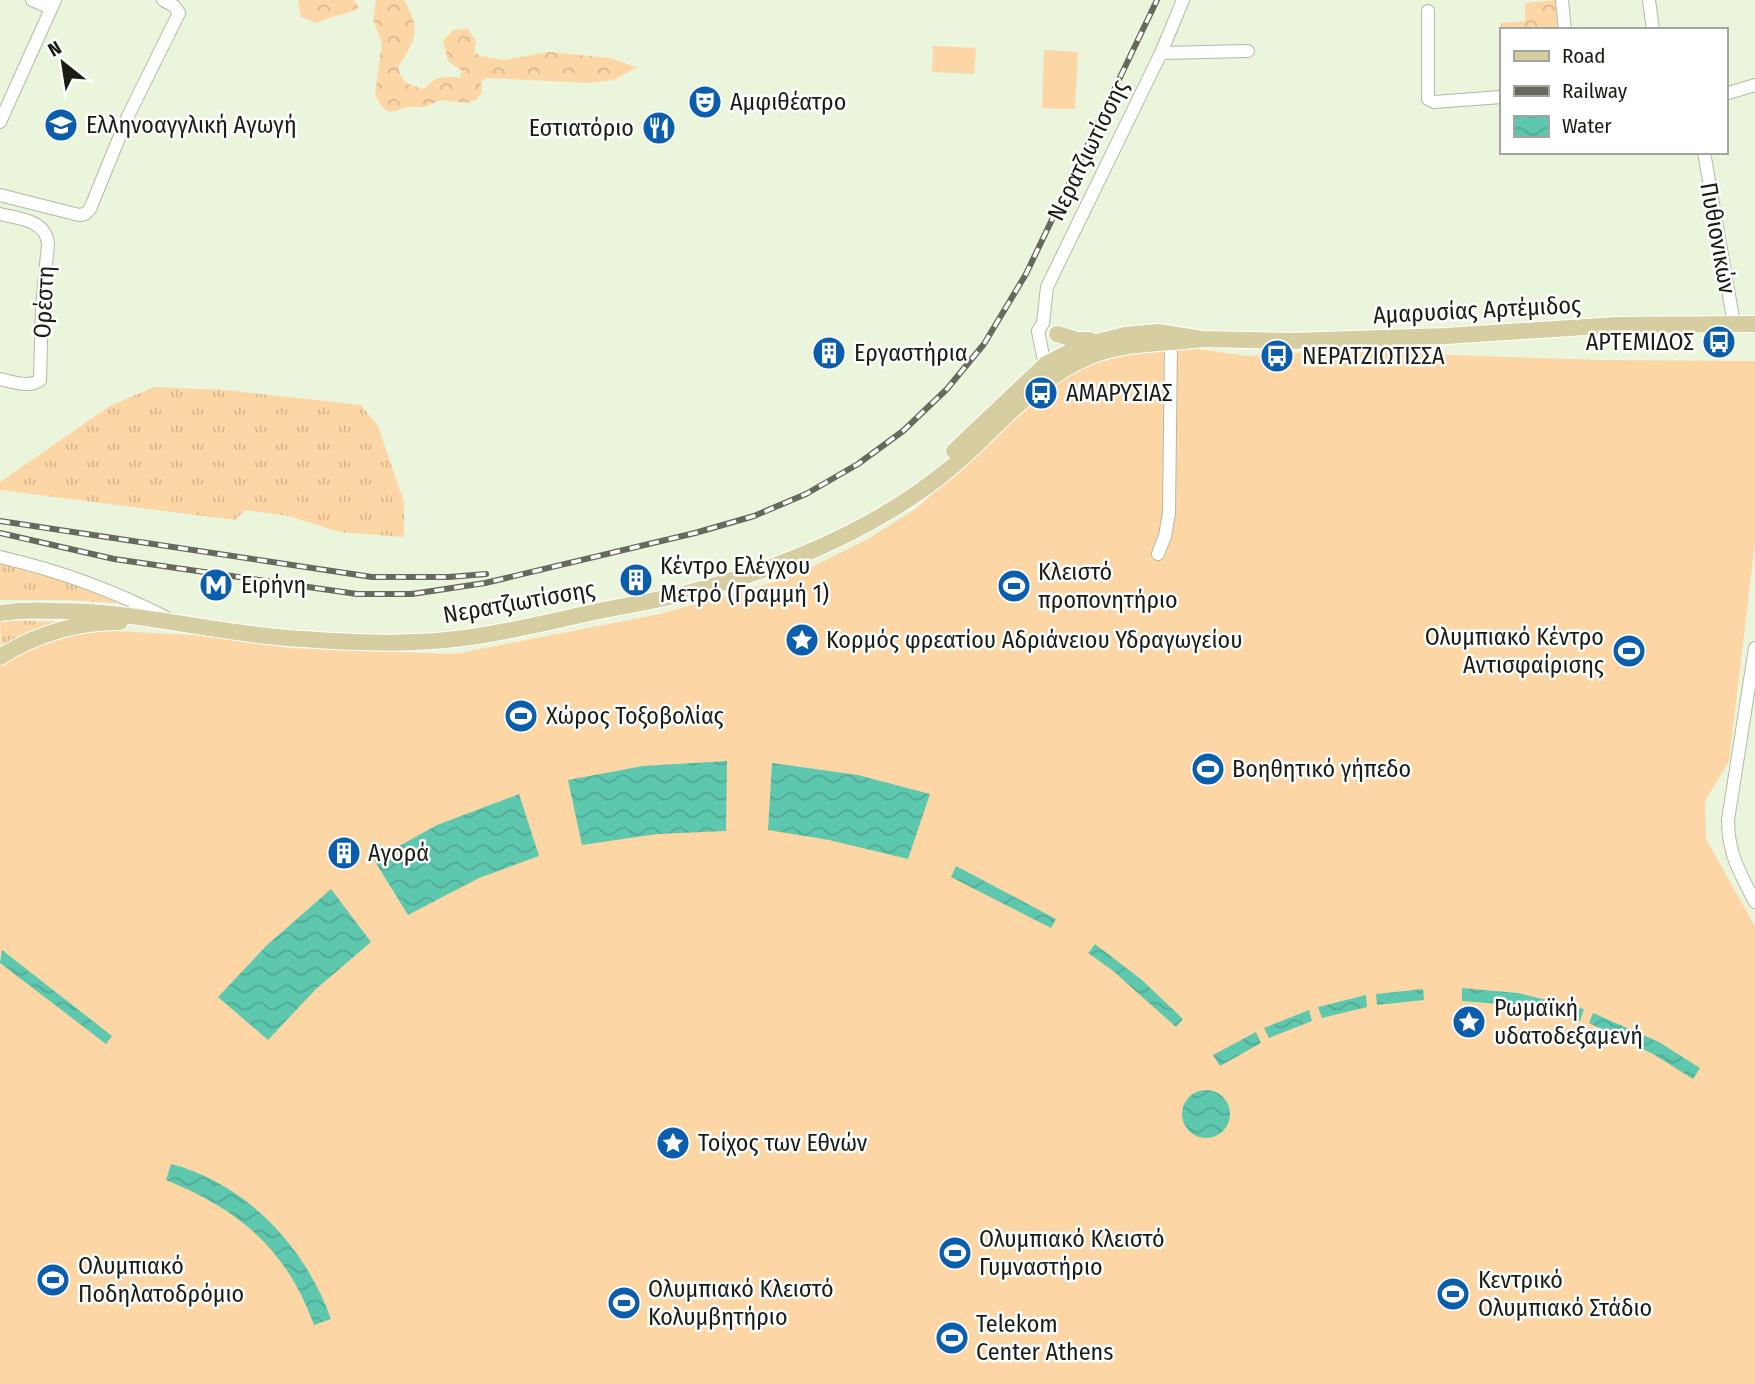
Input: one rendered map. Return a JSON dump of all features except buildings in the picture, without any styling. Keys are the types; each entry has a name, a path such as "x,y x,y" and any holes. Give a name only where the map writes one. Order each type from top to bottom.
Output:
{"main road":[{"name":"Αμαρυσίας Αρτέμιδος","path":"1053,365 1108,351 1202,339 1291,341 1446,335 1616,324 1755,324"},
{"name":"Αμαρυσίας Αρτέμιδος","path":"1134,333 1172,332 1202,339"},
{"name":"Νερατζιωτίσσης","path":"3,611 130,614 289,638 418,642 480,635 693,591 809,552 883,517 951,467 1072,349 1134,333"},
{"path":"1058,334 1077,340 1103,339"},
{"path":"0,657 33,640 75,626 156,619"}],"street":[{"path":"0,122 53,4 32,0"},
{"path":"0,195 79,215 90,209 128,116 179,10 163,0"},
{"name":"Νερατζιωτίσσης","path":"1053,365 1039,339 1038,331 1043,323 1045,297 1050,280 1161,52 1183,0"},
{"path":"1562,0 1564,28"},
{"path":"1649,0 1653,28"},
{"path":"1428,11 1428,99 1434,102 1500,97"},
{"path":"1161,52 1248,51"},
{"path":"1727,93 1755,85"},
{"name":"Πυθιονικών","path":"1703,154 1734,324"},
{"name":"Ορέστη","path":"0,214 41,226 47,235 48,244 42,306 40,380 35,384 27,384 0,379"},
{"path":"1043,323 1058,334 1053,365"},
{"path":"1158,554 1169,513 1171,343"},
{"name":"Νερατζιωτίσσης","path":"0,557 78,580 145,607 173,622"},
{"path":"1755,648 1730,805 1728,835 1733,859 1755,902"}],"green space":[{"path":"298,0 354,0 359,8 317,23 301,17"},
{"path":"376,0 404,0 410,11 415,27 413,42 398,67 407,83 424,89 440,78 460,78 462,71 448,61 443,41 453,30 468,29 476,42 474,53 485,57 503,60 549,52 610,58 637,67 614,80 590,83 487,78 481,82 482,93 476,100 467,103 441,100 424,107 407,107 390,112 381,106 375,94 382,43 373,20"},
{"path":"1556,0 1559,28 1501,28 1501,23 1525,21 1525,3"},
{"path":"933,46 976,48 974,74 932,72"},
{"path":"1044,50 1078,52 1075,109 1042,108"},
{"path":"1197,349 1247,356 1330,351 1600,360 1755,361 1755,543 1729,761 1705,801 1706,839 1755,926 1755,1384 0,1384 0,665 18,652 58,637 97,630 211,636 289,648 454,654 660,614 792,577 868,539 917,508 1055,383 1093,364 1139,351"},
{"path":"154,387 225,390 361,405 378,426 404,502 404,537 340,532 288,516 245,510 235,520 0,490 0,482 110,406"},
{"path":"0,564 68,582 118,603 0,600"},
{"path":"0,620 57,622 29,631 1,646"}],"water":[{"path":"727,761 726,831 657,834 582,845 568,780 643,766"},
{"path":"772,763 858,775 930,794 908,859 829,840 768,830"},
{"path":"519,794 539,856 479,878 408,915 374,860 437,825"},
{"path":"956,866 1056,919 1051,928 951,877"},
{"path":"331,889 371,942 316,989 268,1040 218,997 266,946"},
{"path":"1095,944 1142,980 1183,1019 1176,1027 1112,970 1088,953"},
{"path":"2,950 112,1036 106,1044 0,963"},
{"path":"1462,988 1518,993 1584,1009 1580,1021 1513,1005 1462,1001"},
{"path":"1423,989 1424,1000 1377,1005 1376,994"},
{"path":"1366,995 1367,1007 1322,1018 1318,1007"},
{"path":"1309,1010 1312,1021 1269,1038 1264,1028"},
{"path":"1593,1013 1659,1042 1700,1068 1693,1079 1653,1054 1589,1023"},
{"path":"1256,1032 1261,1043 1220,1066 1213,1055"},
{"path":"1206,1090 1223,1097 1230,1114 1223,1131 1206,1138 1189,1131 1182,1114 1189,1097"},
{"path":"171,1164 224,1186 270,1222 306,1268 331,1319 314,1325 303,1298 274,1254 238,1219 166,1180"}],"railway":[{"path":"0,533 114,559 357,594 412,594 485,583 695,533 754,516 806,494 858,464 903,431 947,389 984,344 1026,274 1157,0"},
{"path":"0,521 372,577 486,574"}],"place":[{"name":"Αμφιθέατρο","path":"705,102"},
{"name":"Ελληνοαγγλική Αγωγή","path":"61,125"},
{"name":"Εστιατόριο","path":"659,128"},
{"name":"ΑΡΤΕΜΙΔΟΣ","path":"1719,342"},
{"name":"Εργαστήρια","path":"829,353"},
{"name":"ΝΕΡΑΤΖΙΩΤΙΣΣΑ","path":"1277,356"},
{"name":"ΑΜΑΡΥΣΙΑΣ","path":"1041,393"},
{"name":"Κέντρο Ελέγχου Μετρό (Γραμμή 1)","path":"636,580"},
{"name":"Ειρήνη","path":"216,585"},
{"name":"Κλειστό προπονητήριο","path":"1014,586"},
{"name":"Κορμός φρεατίου Αδριάνειου Υδραγωγείου","path":"802,640"},
{"name":"Ολυμπιακό Κέντρο Αντισφαίρισης","path":"1629,651"},
{"name":"Χώρος Τοξοβολίας","path":"521,716"},
{"name":"Βοηθητικό γήπεδο","path":"1208,769"},
{"name":"Αγορά","path":"344,853"},
{"name":"Ρωμαϊκή υδατοδεξαμενή","path":"1469,1022"},
{"name":"Τοίχος των Εθνών","path":"673,1143"},
{"name":"Ολυμπιακό Κλειστό Γυμναστήριο","path":"955,1253"},
{"name":"Ολυμπιακό Ποδηλατοδρόμιο","path":"53,1280"},
{"name":"Κεντρικό Ολυμπιακό Στάδιο","path":"1453,1294"},
{"name":"Ολυμπιακό Κλειστό Κολυμβητήριο","path":"624,1303"},
{"name":"Telekom Center Athens","path":"952,1338"}]}
